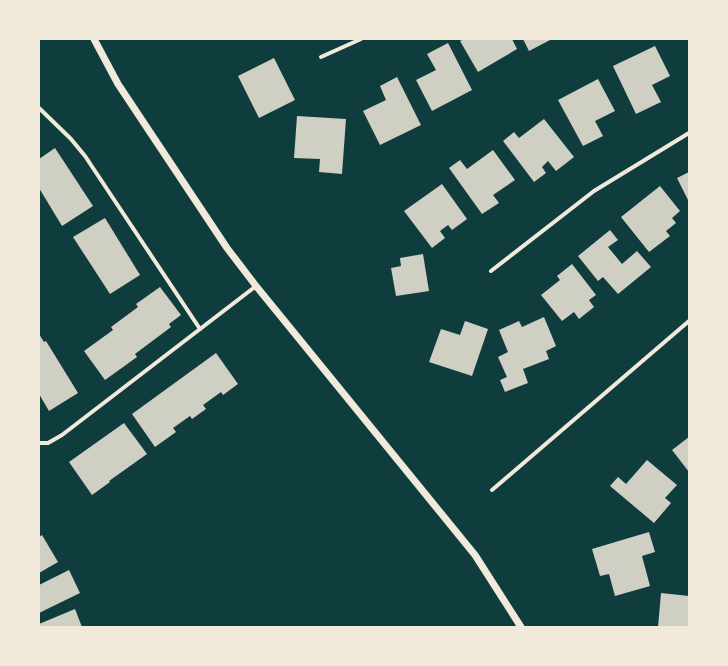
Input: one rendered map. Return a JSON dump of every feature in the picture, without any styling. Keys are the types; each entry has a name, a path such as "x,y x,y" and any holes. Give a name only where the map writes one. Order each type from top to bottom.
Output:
{"street":[{"path":"94,39 118,84 227,248 256,286 475,555 521,627"},
{"path":"321,57 361,39"},
{"path":"39,108 71,139 85,156 200,330"},
{"path":"491,271 594,191 689,133"},
{"path":"39,443 48,443 62,435 256,286"},
{"path":"492,490 689,321"}],"building":[{"path":"464,39 512,39 517,49 478,72 460,41"},
{"path":"523,39 552,39 529,51"},
{"path":"448,43 472,90 432,111 416,80 436,70 427,54"},
{"path":"655,46 670,76 652,85 661,102 636,114 613,66"},
{"path":"274,58 295,100 259,118 238,76"},
{"path":"397,77 421,125 380,145 363,111 386,100 380,86"},
{"path":"598,79 615,111 595,121 603,136 583,146 558,100"},
{"path":"297,116 346,119 342,174 319,172 320,159 294,158"},
{"path":"544,119 574,157 556,171 548,161 542,167 546,173 534,182 503,141 514,132 519,138"},
{"path":"55,148 93,206 62,226 39,188 39,159"},
{"path":"493,150 515,180 493,195 499,203 482,214 449,168 460,160 467,169"},
{"path":"689,172 689,202 677,178"},
{"path":"442,184 467,219 452,230 448,225 440,231 445,238 432,248 404,211"},
{"path":"660,186 680,211 672,218 676,223 666,231 670,236 649,252 621,217"},
{"path":"105,218 140,275 110,294 73,237"},
{"path":"610,230 618,240 608,247 622,264 637,251 651,267 618,294 603,277 598,281 578,256"},
{"path":"423,254 429,291 396,296 391,268 401,266 400,258"},
{"path":"572,264 596,295 589,300 594,307 579,319 574,312 562,321 541,295 560,280 557,276"},
{"path":"160,287 181,315 169,324 171,327 135,354 137,357 105,380 84,351 113,330 111,327 138,307 136,304"},
{"path":"544,317 556,346 546,351 549,359 523,369 528,383 505,392 500,380 507,377 498,357 508,352 499,330 519,321 522,327"},
{"path":"465,321 488,329 472,376 429,362 441,329 460,335"},
{"path":"39,334 44,342 46,341 78,393 49,411 39,394"},
{"path":"216,353 238,384 223,395 221,392 203,405 206,409 192,419 190,416 173,428 176,432 155,447 132,414"},
{"path":"124,423 147,454 92,495 69,462"},
{"path":"689,437 689,472 672,450"},
{"path":"647,460 677,485 665,498 671,503 654,523 610,486 618,477 626,484"},
{"path":"649,532 655,552 642,556 650,586 615,596 609,574 600,576 592,549"},
{"path":"42,535 58,562 39,573 39,537"},
{"path":"69,570 80,593 39,613 39,585"},
{"path":"661,593 689,596 689,627 658,627"},
{"path":"75,609 82,627 39,627 39,624"}]}
